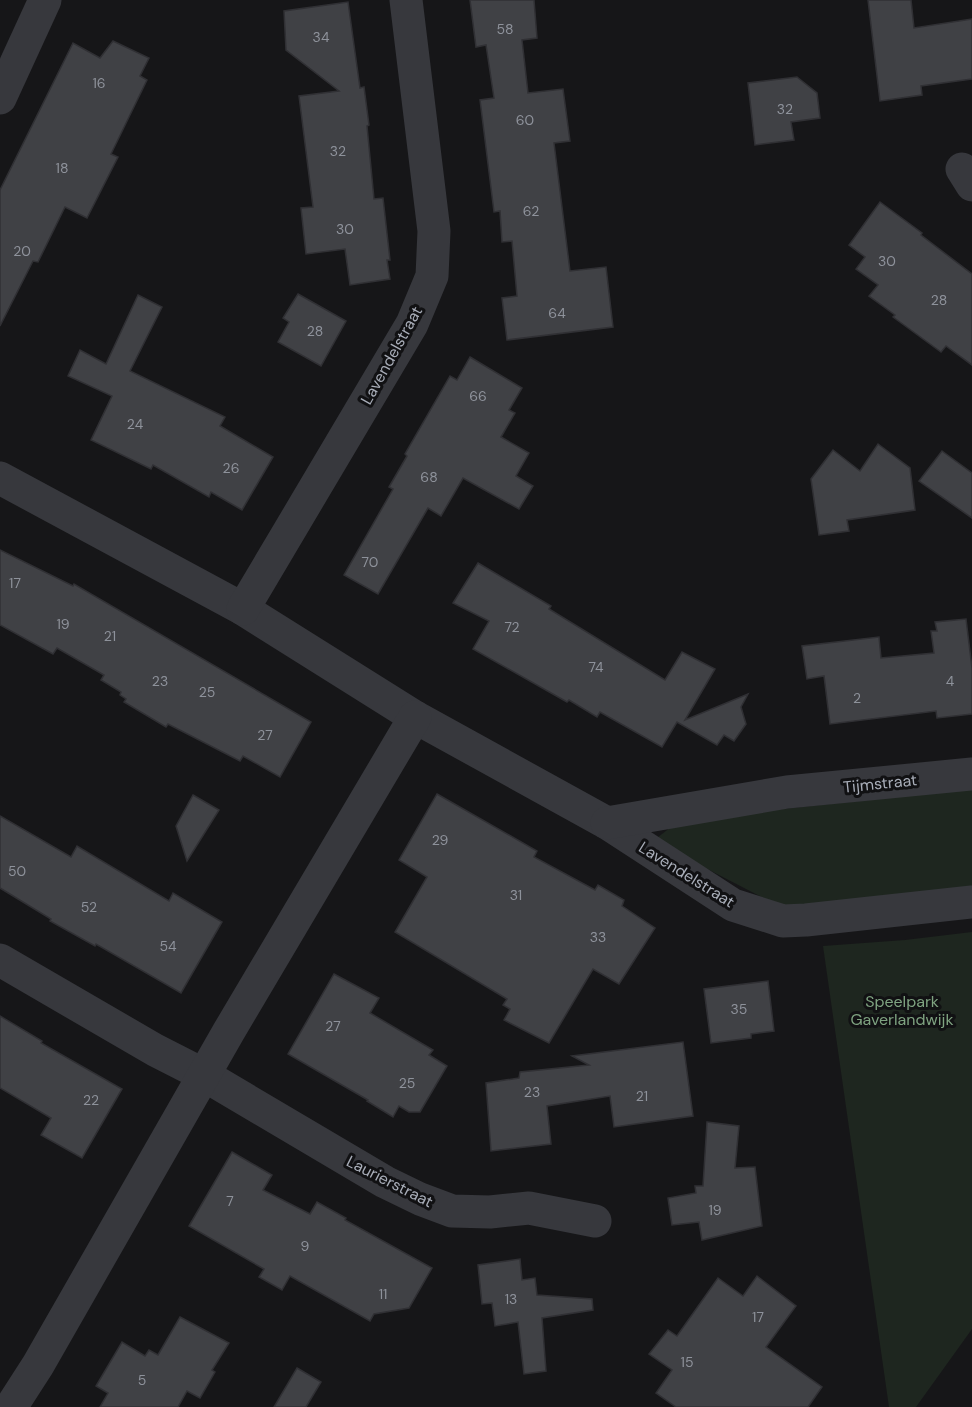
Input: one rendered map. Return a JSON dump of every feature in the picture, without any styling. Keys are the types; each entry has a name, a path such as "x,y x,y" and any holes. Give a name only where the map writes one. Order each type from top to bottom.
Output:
{"street":[{"path":"0,98 45,0"},
{"name":"Lavendelstraat","path":"243,609 412,324 432,276 434,231 406,0"},
{"name":"Lavendelstraat","path":"0,478 243,609 415,717 607,823 733,904 783,921 972,902"},
{"path":"11,1407 38,1365 204,1075 415,717"},
{"name":"Tijmstraat","path":"787,792 972,774"},
{"name":"Lavendelstraat","path":"607,823 787,792"},
{"name":"Laurierstraat","path":"0,960 155,1050 204,1075 385,1182 420,1199 452,1211 490,1212 529,1208 595,1221"}],"green space":[{"path":"972,789 972,888 787,910 653,841 680,820"},
{"name":"Speelpark Gaverlandwijk","path":"972,932 972,1329 916,1407 889,1407 823,946"}],"building":[{"path":"470,0 534,0 537,38 522,40 528,93 563,89 570,141 554,143 570,271 606,267 613,327 507,340 502,298 517,296 512,241 502,242 500,211 494,212 480,100 494,98 486,45 476,47"},
{"path":"868,0 911,0 914,28 972,19 972,79 921,86 922,95 880,101"},
{"path":"348,2 360,88 364,87 374,199 383,198 390,260 387,260 390,279 350,285 345,249 306,254 301,208 313,207 299,96 339,91 286,50 284,11"},
{"path":"113,41 149,58 140,76 147,80 111,154 118,157 87,218 65,207 38,262 33,261 0,326 0,190 73,43 100,58"},
{"path":"797,77 817,93 820,118 791,122 794,140 755,145 748,83"},
{"path":"880,202 972,274 972,365 946,346 941,352 893,317 895,315 869,296 878,285 856,269 865,257 849,245"},
{"path":"298,294 346,321 321,366 278,342 289,322 283,318"},
{"path":"138,295 162,307 130,371 225,417 220,426 273,457 242,510 211,492 209,497 153,465 151,469 91,440 112,396 68,376 80,350 106,364"},
{"path":"470,357 522,388 509,410 515,413 501,437 529,453 516,476 533,486 519,509 463,478 441,516 428,508 378,594 344,575 393,489 389,487 407,456 405,454 450,376 457,380"},
{"path":"878,444 910,468 915,510 847,520 849,531 819,535 811,479 833,450 860,471"},
{"path":"942,451 972,473 972,518 919,481"},
{"path":"0,550 73,586 74,584 311,722 280,777 243,756 240,761 168,724 166,727 124,702 126,699 120,695 121,692 101,680 104,675 57,648 53,654 0,625"},
{"path":"478,563 551,606 549,609 665,680 682,652 715,669 685,720 748,694 741,707 746,724 734,741 724,735 717,745 677,722 662,747 600,712 597,717 569,700 567,702 473,649 489,621 453,603"},
{"path":"966,619 972,668 972,714 937,718 936,711 830,724 824,676 807,679 802,646 879,637 881,658 934,653 931,631 937,631 935,622"},
{"path":"437,794 537,851 534,857 595,890 598,885 624,900 622,906 655,928 619,984 593,969 549,1043 504,1020 510,1009 503,1005 507,999 395,932 427,877 399,860"},
{"path":"193,795 219,810 187,861 176,826"},
{"path":"0,816 71,857 77,846 169,901 173,893 222,922 181,993 96,944 95,946 50,921 51,919 0,888"},
{"path":"334,974 379,998 370,1013 433,1050 429,1055 447,1066 420,1112 409,1112 399,1106 393,1117 288,1054"},
{"path":"768,981 774,1031 751,1034 751,1038 711,1043 704,989"},
{"path":"0,1016 42,1041 41,1043 122,1089 82,1158 41,1135 51,1118 0,1088"},
{"path":"683,1042 693,1116 614,1127 610,1096 547,1106 551,1144 491,1151 486,1083 519,1078 520,1072 589,1065 572,1056"},
{"path":"707,1122 739,1126 735,1168 755,1167 762,1226 702,1240 699,1222 672,1225 668,1198 696,1193 695,1186 703,1186"},
{"path":"232,1152 272,1175 263,1190 310,1214 317,1202 432,1268 409,1308 374,1314 370,1321 290,1276 282,1290 259,1277 264,1269 189,1226"},
{"path":"520,1259 522,1280 535,1278 537,1295 592,1299 593,1310 542,1318 546,1371 524,1374 518,1322 495,1326 492,1303 482,1304 478,1265"},
{"path":"757,1276 796,1306 766,1347 822,1387 808,1407 676,1407 656,1393 672,1370 649,1354 668,1330 677,1336 718,1278 743,1296"},
{"path":"180,1317 229,1343 212,1370 215,1372 200,1398 187,1391 178,1407 100,1407 108,1393 96,1386 122,1342 145,1356 149,1350 158,1355"},
{"path":"297,1368 321,1382 306,1407 274,1407"}]}
